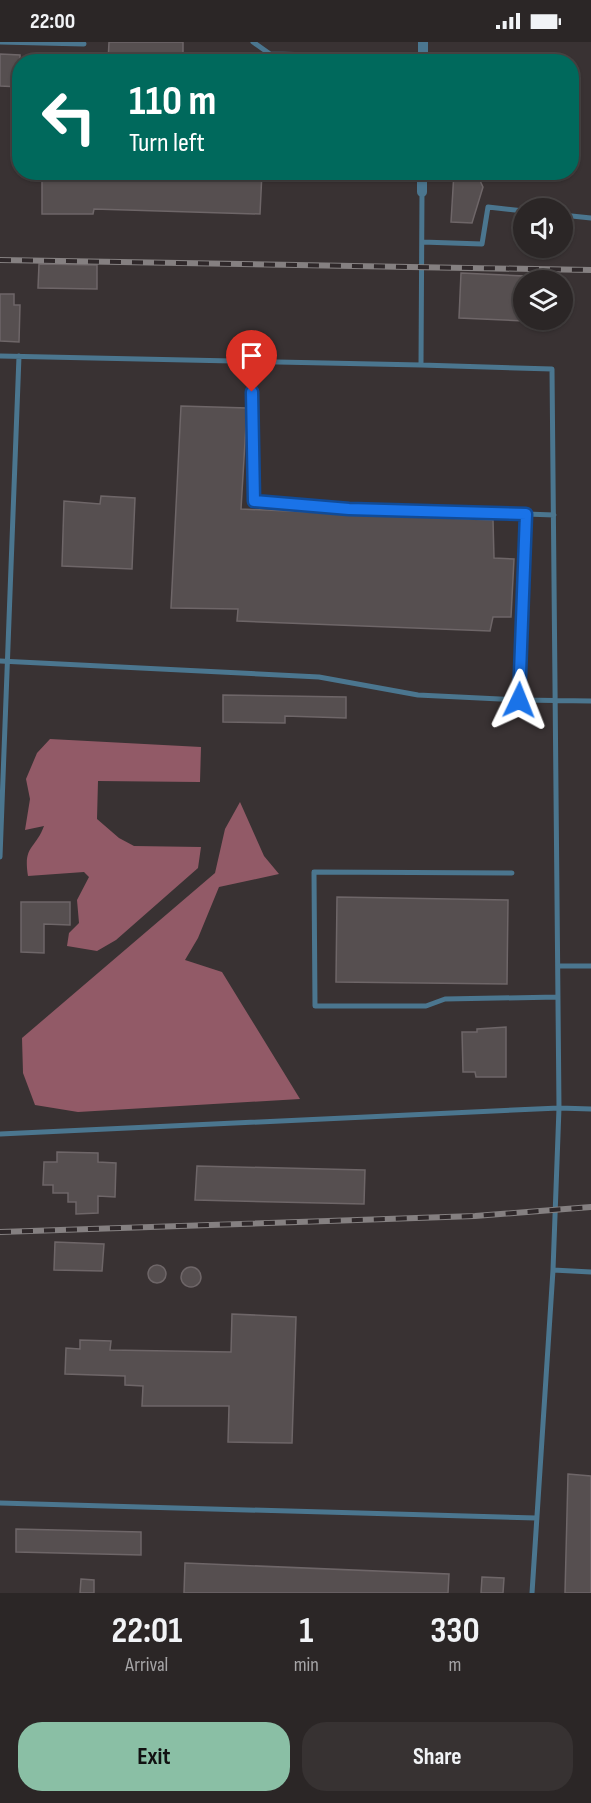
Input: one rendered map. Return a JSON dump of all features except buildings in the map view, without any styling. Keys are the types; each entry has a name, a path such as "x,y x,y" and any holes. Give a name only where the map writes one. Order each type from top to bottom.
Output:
{"street":[{"path":"422,180 422,192"}],"lane":[{"path":"0,42 84,44"},
{"path":"253,42 270,54"},
{"path":"421,365 422,192"},
{"path":"422,242 482,243 488,207 513,210"},
{"path":"573,217 591,219"},
{"path":"0,356 552,369 559,1108 553,1270 532,1593"},
{"path":"0,857 19,356"},
{"path":"252,392 254,501 349,509 554,515"},
{"path":"519,700 526,514"},
{"path":"0,661 319,677 418,695 591,701"},
{"path":"512,873 314,872 315,1006 426,1006 445,999 558,997"},
{"path":"558,966 591,966"},
{"path":"0,1134 559,1108 591,1109"},
{"path":"553,1270 591,1272"},
{"path":"0,1503 536,1518"}],"shaded area":[{"path":"50,739 201,747 200,782 98,781 97,819 119,838 134,846 201,847 198,868 116,940 97,951 67,946 69,933 79,923 77,900 89,877 84,872 28,876 28,853 44,826 25,830 30,799 26,779 37,753"},
{"path":"240,802 264,856 279,874 219,887 198,938 185,960 222,972 300,1099 78,1112 35,1105 23,1073 22,1038 215,873 225,829"}],"railway":[{"path":"0,260 591,270"},
{"path":"0,1232 475,1216 591,1207"}],"route":[{"path":"252,392 254,501 349,509 526,514 519,700"}]}
